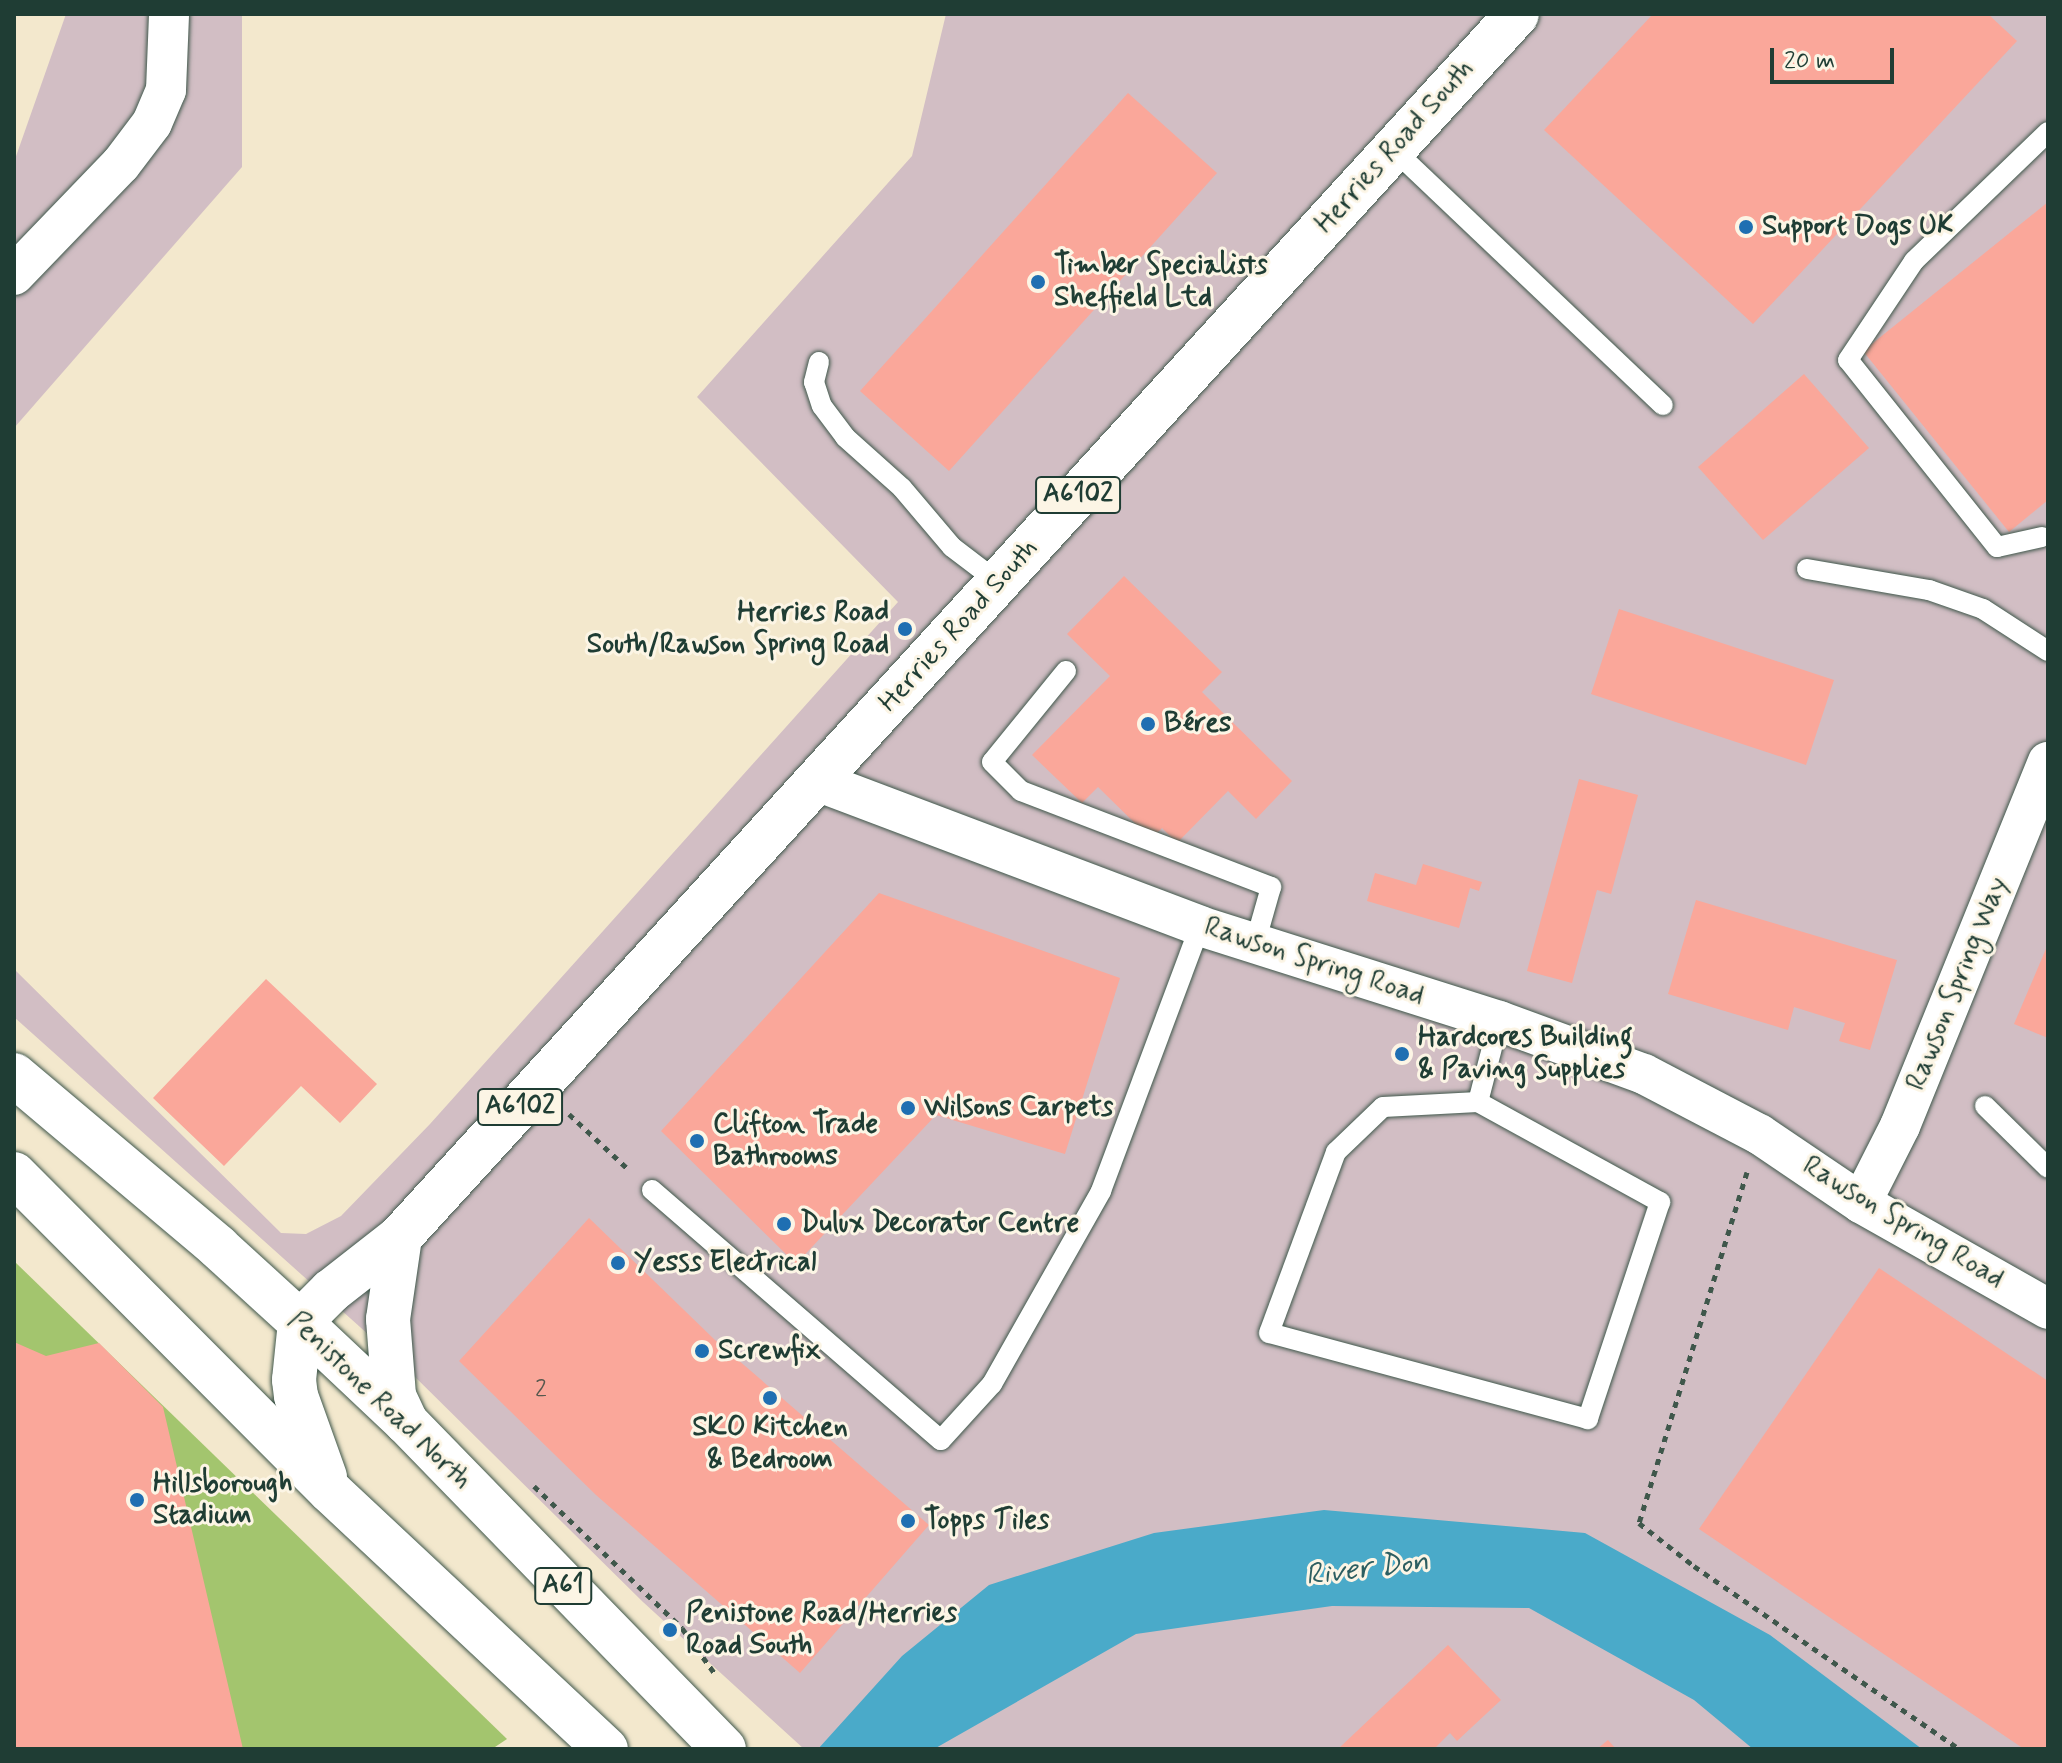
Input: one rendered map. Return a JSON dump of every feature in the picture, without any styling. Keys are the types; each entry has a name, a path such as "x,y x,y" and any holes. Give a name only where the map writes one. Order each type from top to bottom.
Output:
{"main road":[{"name":"Herries Road South","path":"300,1322 331,1291 400,1237 1517,14"},
{"name":"Penistone Road North","path":"14,1075 218,1247 406,1422 723,1748"},
{"path":"14,1174 330,1491 606,1749"},
{"path":"400,1237 388,1319 394,1396 406,1422"},
{"path":"300,1322 294,1380 296,1396 330,1491"}],"street":[{"path":"14,275 121,164 152,123 166,90 169,14"},
{"name":"Rawson Spring Way","path":"1861,1203 1900,1126 2048,762"},
{"name":"Rawson Spring Road","path":"817,781 1200,926 1499,1021 1644,1074 1759,1134 1861,1203 2048,1309"}],"lane":[{"path":"2046,537 1997,547 1848,360 1914,261 2048,132"},
{"path":"1393,149 1663,405"},
{"path":"819,362 814,382 822,406 845,437 902,488 952,547 998,582"},
{"path":"1807,569 1929,590 1983,609 2048,651"},
{"path":"1066,671 992,762 1021,791 1271,887 1255,943"},
{"path":"652,1190 814,1326 941,1440 992,1384 1101,1191 1200,926"},
{"path":"1478,1102 1499,1021"},
{"path":"1478,1102 1660,1202 1588,1419 1269,1333 1336,1152 1383,1107 1478,1102"},
{"path":"1985,1106 2048,1168"}],"path":[{"path":"539,1087 652,1190"},
{"path":"1759,1134 1639,1523 1694,1566 1959,1749"},
{"path":"530,1483 682,1628 719,1679"}],"shaded area":[{"path":"66,14 242,14 242,167 14,428 14,162"},
{"path":"946,14 2048,14 2048,1749 804,1749 643,1602 408,1370 14,1017 14,969 281,1233 306,1234 341,1216 430,1124 898,602 697,397 912,156"}],"green space":[{"name":"Hillsborough Stadium","path":"14,1261 507,1739 492,1749 14,1749"}],"water":[{"name":"River Don","path":"1324,1510 1585,1533 1770,1635 1922,1749 1753,1749 1694,1700 1529,1608 1332,1606 1136,1634 934,1749 818,1749 902,1656 989,1585 1154,1533"}],"building":[{"name":"Support Dogs UK","path":"1653,14 1988,14 2017,41 1753,324 1544,130"},
{"name":"Timber Specialists Sheffield Ltd","path":"1128,93 1217,173 949,471 860,391"},
{"path":"2048,202 2048,500 2009,532 1863,351"},
{"path":"1804,374 1869,448 1763,540 1698,467"},
{"name":"Béres","path":"1124,576 1222,672 1202,692 1292,781 1256,819 1228,791 1177,843 1162,828 1151,839 1098,787 1082,803 1032,755 1110,676 1067,634"},
{"path":"1619,609 1834,680 1806,765 1591,694"},
{"path":"1579,779 1638,795 1611,894 1597,890 1572,983 1527,971"},
{"path":"1423,864 1482,882 1479,891 1470,888 1459,928 1367,901 1375,873 1416,885"},
{"path":"879,893 1120,978 1065,1154 936,1115 796,1264 661,1131"},
{"path":"1696,900 1897,960 1870,1050 1839,1041 1845,1023 1794,1007 1788,1030 1668,994"},
{"path":"2048,944 2048,1038 2014,1024"},
{"path":"266,979 377,1084 340,1123 301,1086 224,1166 153,1098"},
{"path":"589,1218 715,1340 929,1525 800,1673 596,1495 459,1361"},
{"path":"1879,1268 2048,1381 2048,1749 2024,1749 1699,1529"},
{"path":"14,1342 46,1356 99,1343 163,1407 243,1749 14,1749"},
{"path":"1448,1645 1501,1700 1457,1741 1450,1733 1434,1749 1338,1749"},
{"path":"1608,1740 1616,1749 1597,1749"}],"place":[{"name":"Support Dogs UK","path":"1746,227"},
{"name":"Timber Specialists Sheffield Ltd","path":"1038,282"},
{"name":"Herries Road South/Rawson Spring Road","path":"905,629"},
{"name":"Béres","path":"1148,724"},
{"name":"Hardcores Building & Paving Supplies","path":"1402,1054"},
{"name":"Wilsons Carpets","path":"908,1108"},
{"name":"Clifton Trade Bathrooms","path":"697,1141"},
{"name":"Dulux Decorator Centre","path":"784,1224"},
{"name":"Yesss Electrical","path":"618,1263"},
{"name":"Screwfix","path":"702,1351"},
{"name":"SKO Kitchen & Bedroom","path":"770,1398"},
{"name":"Hillsborough Stadium","path":"137,1500"},
{"name":"Topps Tiles","path":"908,1521"},
{"name":"Penistone Road/Herries Road South","path":"670,1630"}]}
